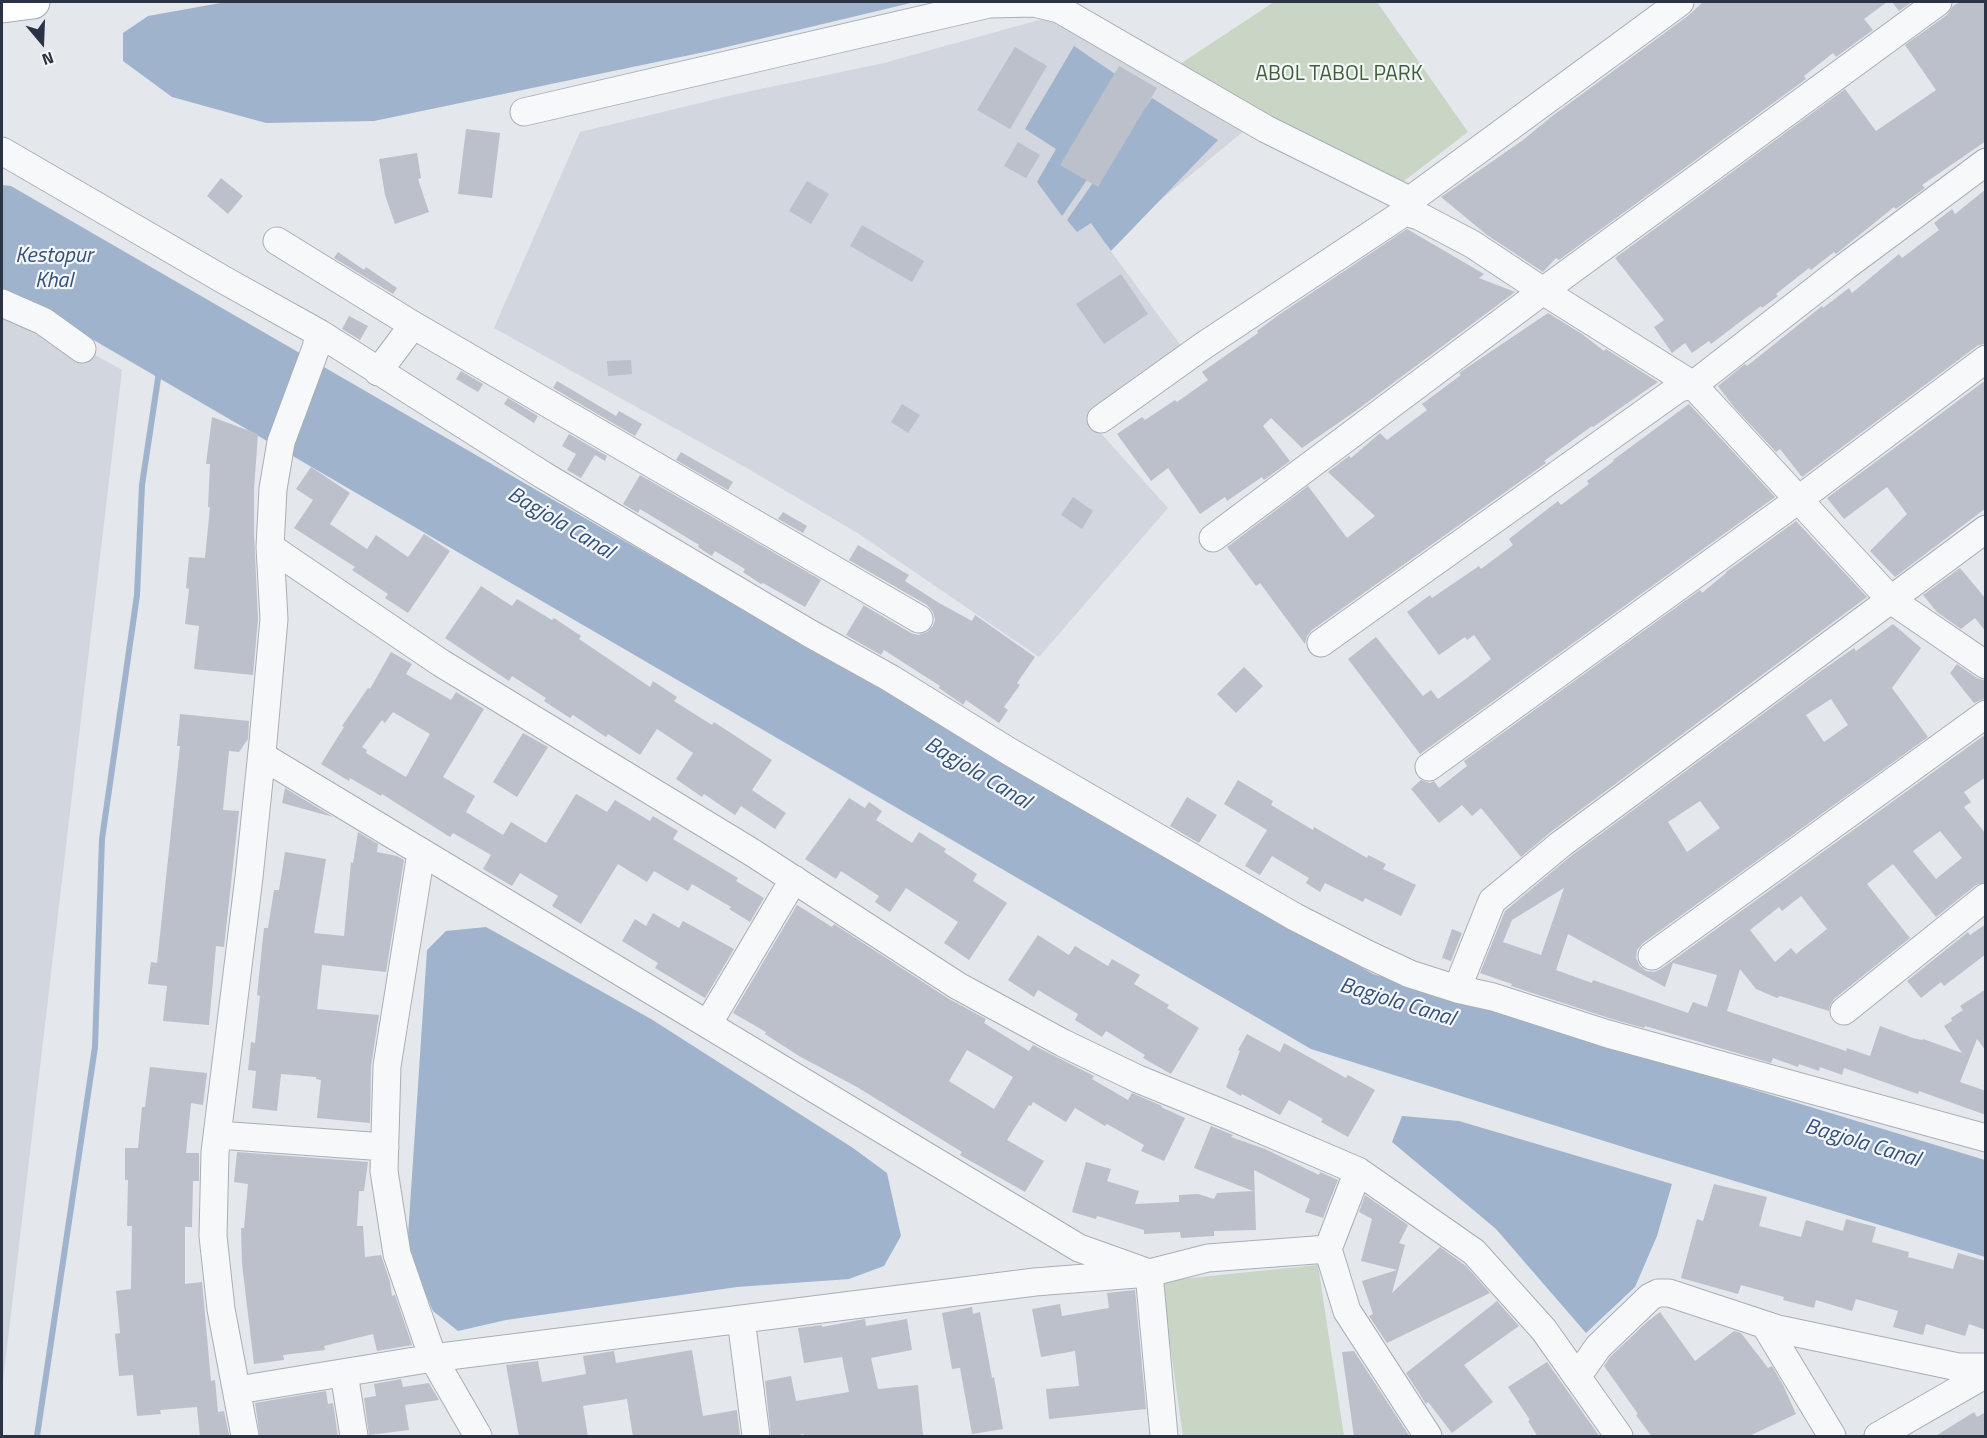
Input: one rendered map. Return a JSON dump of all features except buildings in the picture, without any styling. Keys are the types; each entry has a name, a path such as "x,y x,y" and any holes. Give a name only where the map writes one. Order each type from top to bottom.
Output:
{"main road":[{"path":"2,6 33,2"}],"street":[{"path":"1101,419 1203,346 1408,207 1461,162 1680,2"},
{"path":"1213,538 1543,291 1938,2"},
{"path":"524,112 988,4 1034,3 1059,9 1266,129 1472,244 1693,385 1891,600 1986,665"},
{"path":"2,151 224,280 318,341 378,372 543,475 809,633 890,678 1010,752 1294,917 1410,974 1493,997 1608,1034 1986,1138"},
{"path":"1321,643 1679,388 1693,385 1846,266 1986,162"},
{"path":"277,241 413,325 919,619"},
{"path":"2,303 43,321 82,349"},
{"path":"378,372 413,325"},
{"path":"245,1437 221,1308 213,1236 218,1135 249,877 274,619 270,547 273,489 281,442 318,341"},
{"path":"1429,767 1798,500 1986,359"},
{"path":"1457,988 1492,901 1561,844 1986,529"},
{"path":"270,547 441,663 794,879 957,986 1063,1043 1138,1079 1359,1171 1474,1252 1544,1330 1618,1437"},
{"path":"1652,956 1986,714"},
{"path":"262,756 1079,1248 1149,1273"},
{"path":"421,853 387,1066 384,1171 397,1254 433,1358 478,1437"},
{"path":"708,1024 794,879"},
{"path":"1844,1011 1986,897"},
{"path":"218,1135 385,1148"},
{"path":"1359,1171 1328,1249 1347,1311 1428,1437"},
{"path":"238,1390 433,1358 1035,1282 1149,1273 1208,1258 1328,1249"},
{"path":"1149,1273 1157,1436"},
{"path":"1577,1377 1598,1347 1650,1297 1658,1293 1669,1293 1765,1325 1870,1350 1958,1367 1986,1367"},
{"path":"741,1319 756,1437"},
{"path":"1765,1325 1832,1437"},
{"path":"344,1373 354,1437"},
{"path":"1878,1437 1986,1374"}],"shaded area":[{"path":"1046,18 1245,130 1106,245 1185,351 1088,419 1168,508 1039,657 859,534 745,467 494,328 580,132 737,94 884,63"},
{"path":"2,306 13,309 122,370 2,1390"}],"green space":[{"name":"ABOL TABOL PARK","path":"1274,2 1377,2 1468,132 1391,191 1180,64"},
{"path":"1318,1265 1344,1436 1183,1436 1161,1281"}],"water":[{"path":"226,2 915,2 714,50 374,121 266,123 172,97 123,61 123,33 148,16"},
{"path":"1074,46 1146,95 1062,216 1037,182 1056,149 1025,129"},
{"path":"1152,98 1218,140 1111,251 1091,223 1077,232 1067,220"},
{"name":"Kestopur Khal","path":"2,185 11,186 1373,974 1985,1160 1985,1257 1311,1049 85,335 2,304"},
{"path":"486,927 651,1019 853,1148 887,1173 901,1236 884,1266 849,1279 737,1287 506,1320 458,1331 433,1311 407,1251 427,950 446,931"},
{"path":"1402,1116 1459,1121 1672,1184 1657,1236 1635,1287 1586,1333 1496,1229 1392,1142"}],"waterway":[{"path":"37,1436 95,1047 102,839 137,595 142,485 159,372"}],"water label":[{"name":"Bagjola Canal","path":"560,524"},
{"name":"Bagjola Canal","path":"977,774"},
{"name":"Bagjola Canal","path":"1397,1003"},
{"name":"Bagjola Canal","path":"1862,1144"}]}
